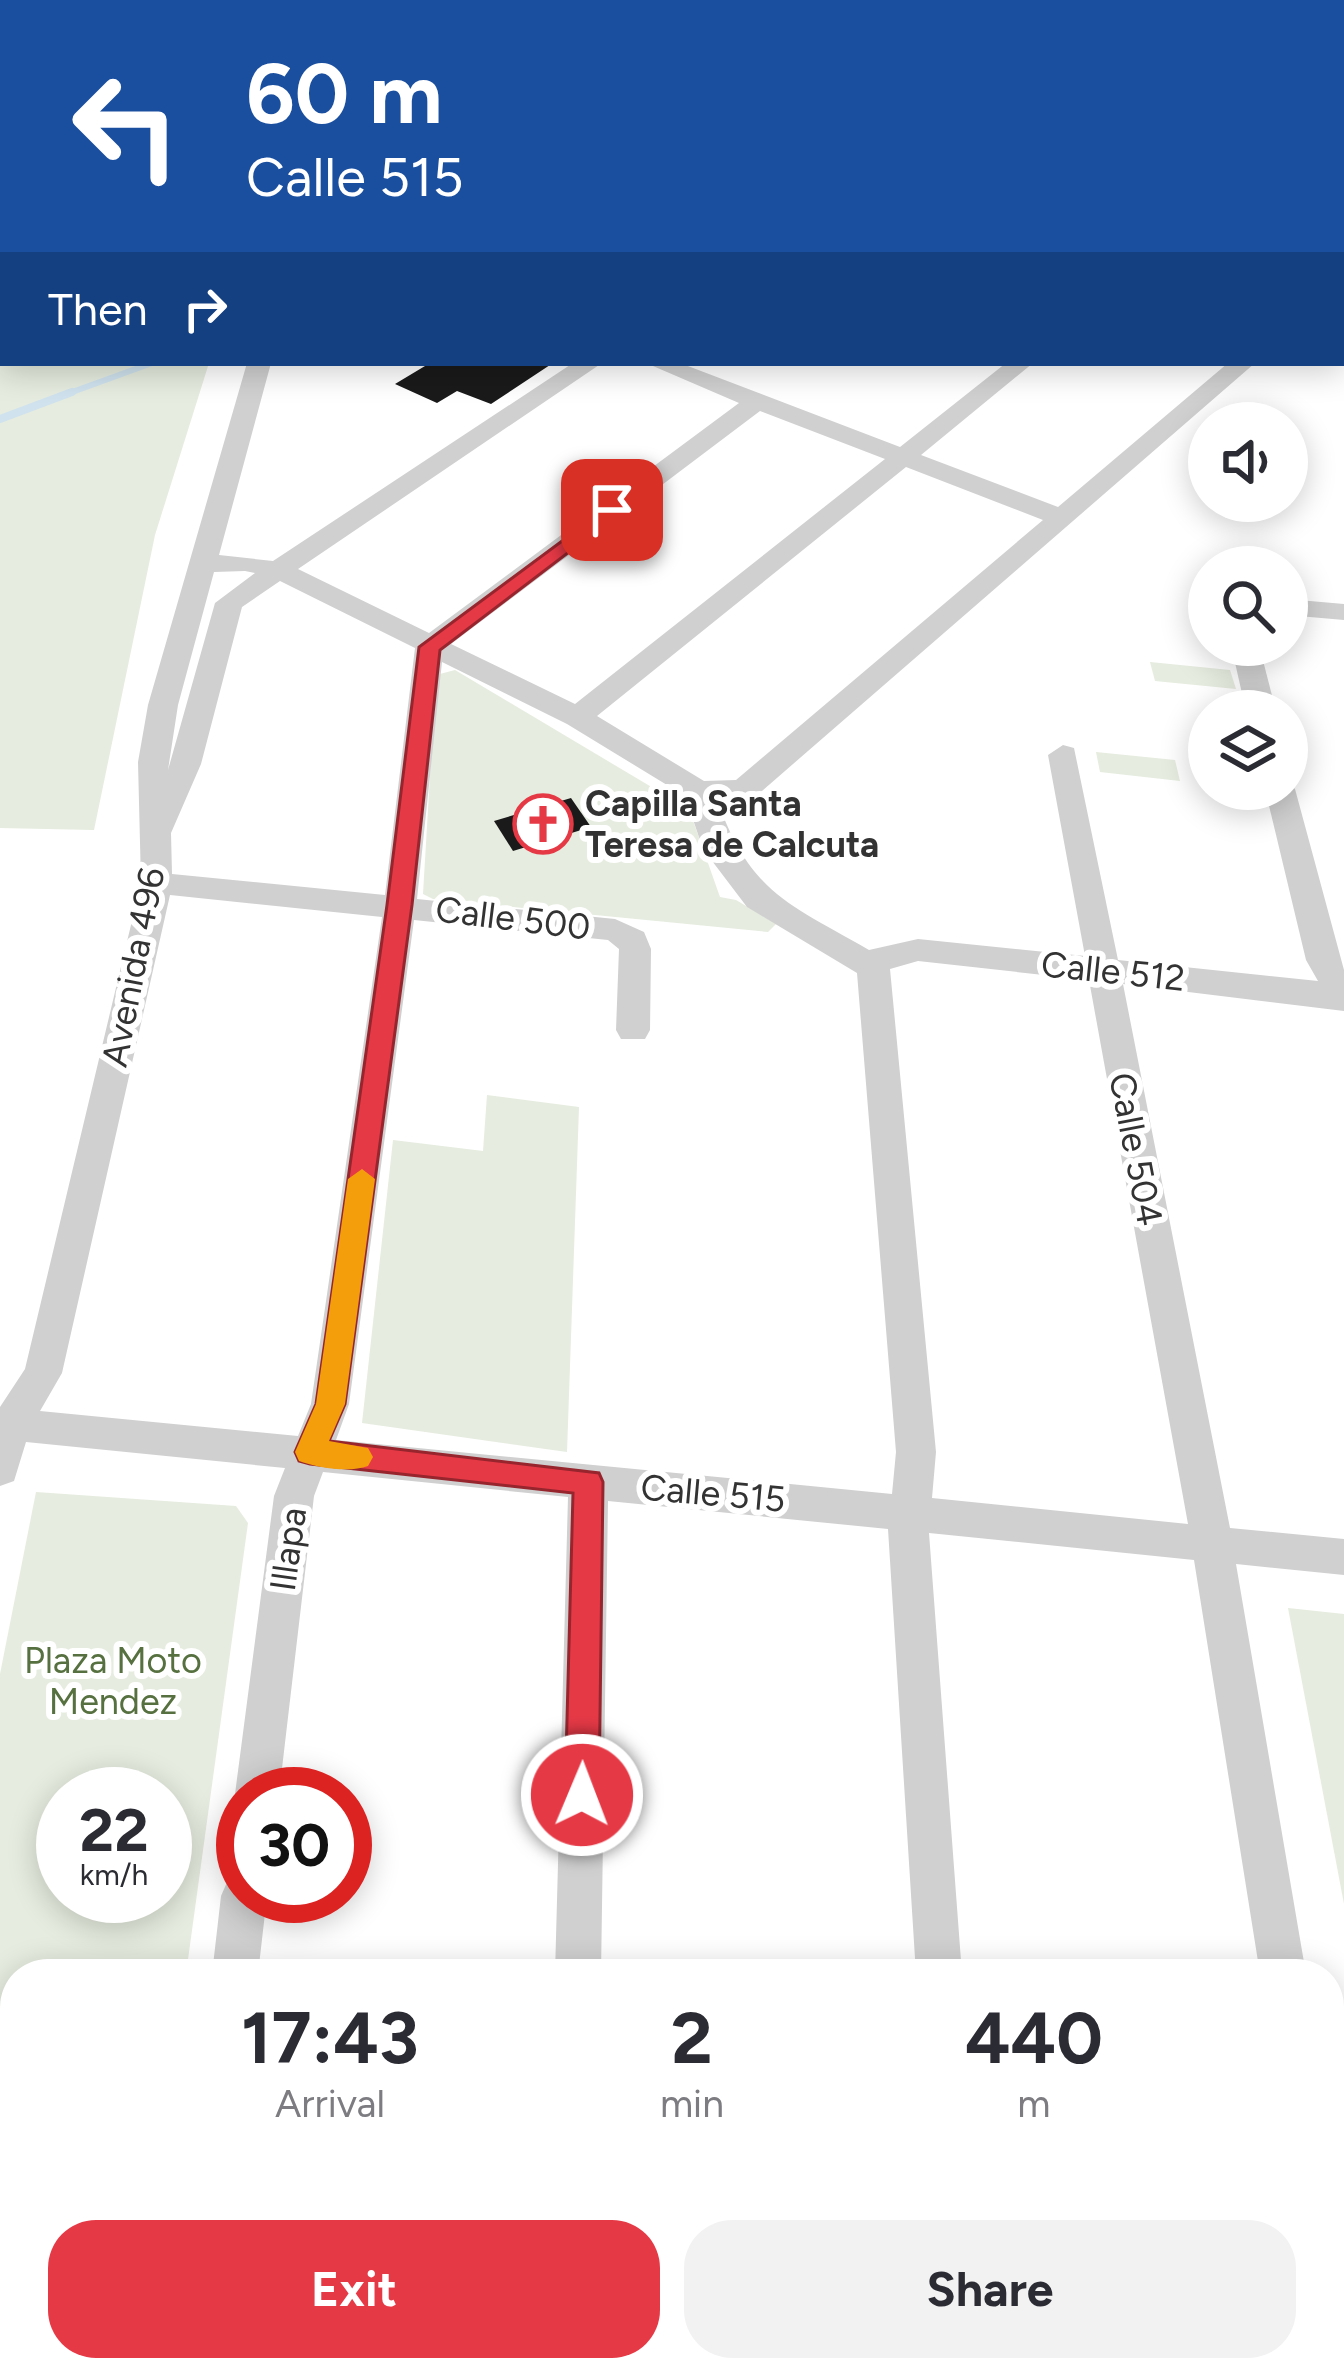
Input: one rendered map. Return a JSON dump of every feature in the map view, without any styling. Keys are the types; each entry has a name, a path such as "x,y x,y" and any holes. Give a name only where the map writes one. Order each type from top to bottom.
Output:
{"street":[{"name":"Avenida 496","path":"5,1424 43,1373 157,883 153,762 163,705 258,366"},
{"path":"156,841 186,764 229,603 248,586 280,571 586,366"},
{"path":"666,366 1062,518"},
{"path":"577,718 1017,366"},
{"path":"200,564 245,563 280,571 577,718 698,791 744,790 1239,366"},
{"path":"429,647 759,400"},
{"path":"1308,609 1344,612"},
{"name":"Illapa","path":"260,1767 294,1496 330,1404 400,905 429,647"},
{"name":"Calle 504","path":"1063,755 1212,1542 1281,1959"},
{"path":"698,791 719,849 758,899 878,962 916,1452 907,1548 938,1959"},
{"path":"1285,810 1322,960 1344,997"},
{"name":"Calle 500","path":"157,883 615,930 633,940 635,949 633,1030"},
{"name":"Calle 512","path":"878,962 918,950 1344,997"},
{"path":"0,1469 5,1424"},
{"name":"Calle 515","path":"5,1424 1344,1557"},
{"path":"578,1959 588,1482"},
{"path":"237,1959 241,1923"}],"green space":[{"path":"0,366 208,366 155,535 94,830 0,828"},
{"path":"1150,662 1230,670 1236,689 1155,681"},
{"path":"455,670 675,801 691,815 720,897 736,900 776,924 768,932 433,899 423,894 436,675"},
{"path":"1096,752 1175,760 1180,781 1100,772"},
{"path":"487,1095 579,1107 567,1452 362,1423 393,1140 483,1151"},
{"name":"Plaza Moto Mendez","path":"36,1492 236,1506 248,1523 188,1959 0,1959 0,1674"},
{"path":"1288,1608 1344,1614 1344,1904"}],"building":[{"path":"425,366 548,366 491,404 457,391 437,403 395,384"},
{"name":"Capilla Santa Teresa de Calcuta","path":"571,798 591,827 513,851 494,821"}],"waterway":[{"path":"64,395 144,366"},
{"path":"64,395 72,392"},
{"path":"0,419 64,395"}],"slow traffic":[{"path":"358,1457 310,1452 330,1404 362,1179"}],"place":[{"name":"Capilla Santa Teresa de Calcuta","path":"543,824"}],"route":[{"path":"582,1795 588,1482 310,1452 330,1404 400,905 429,647 612,510"}]}
